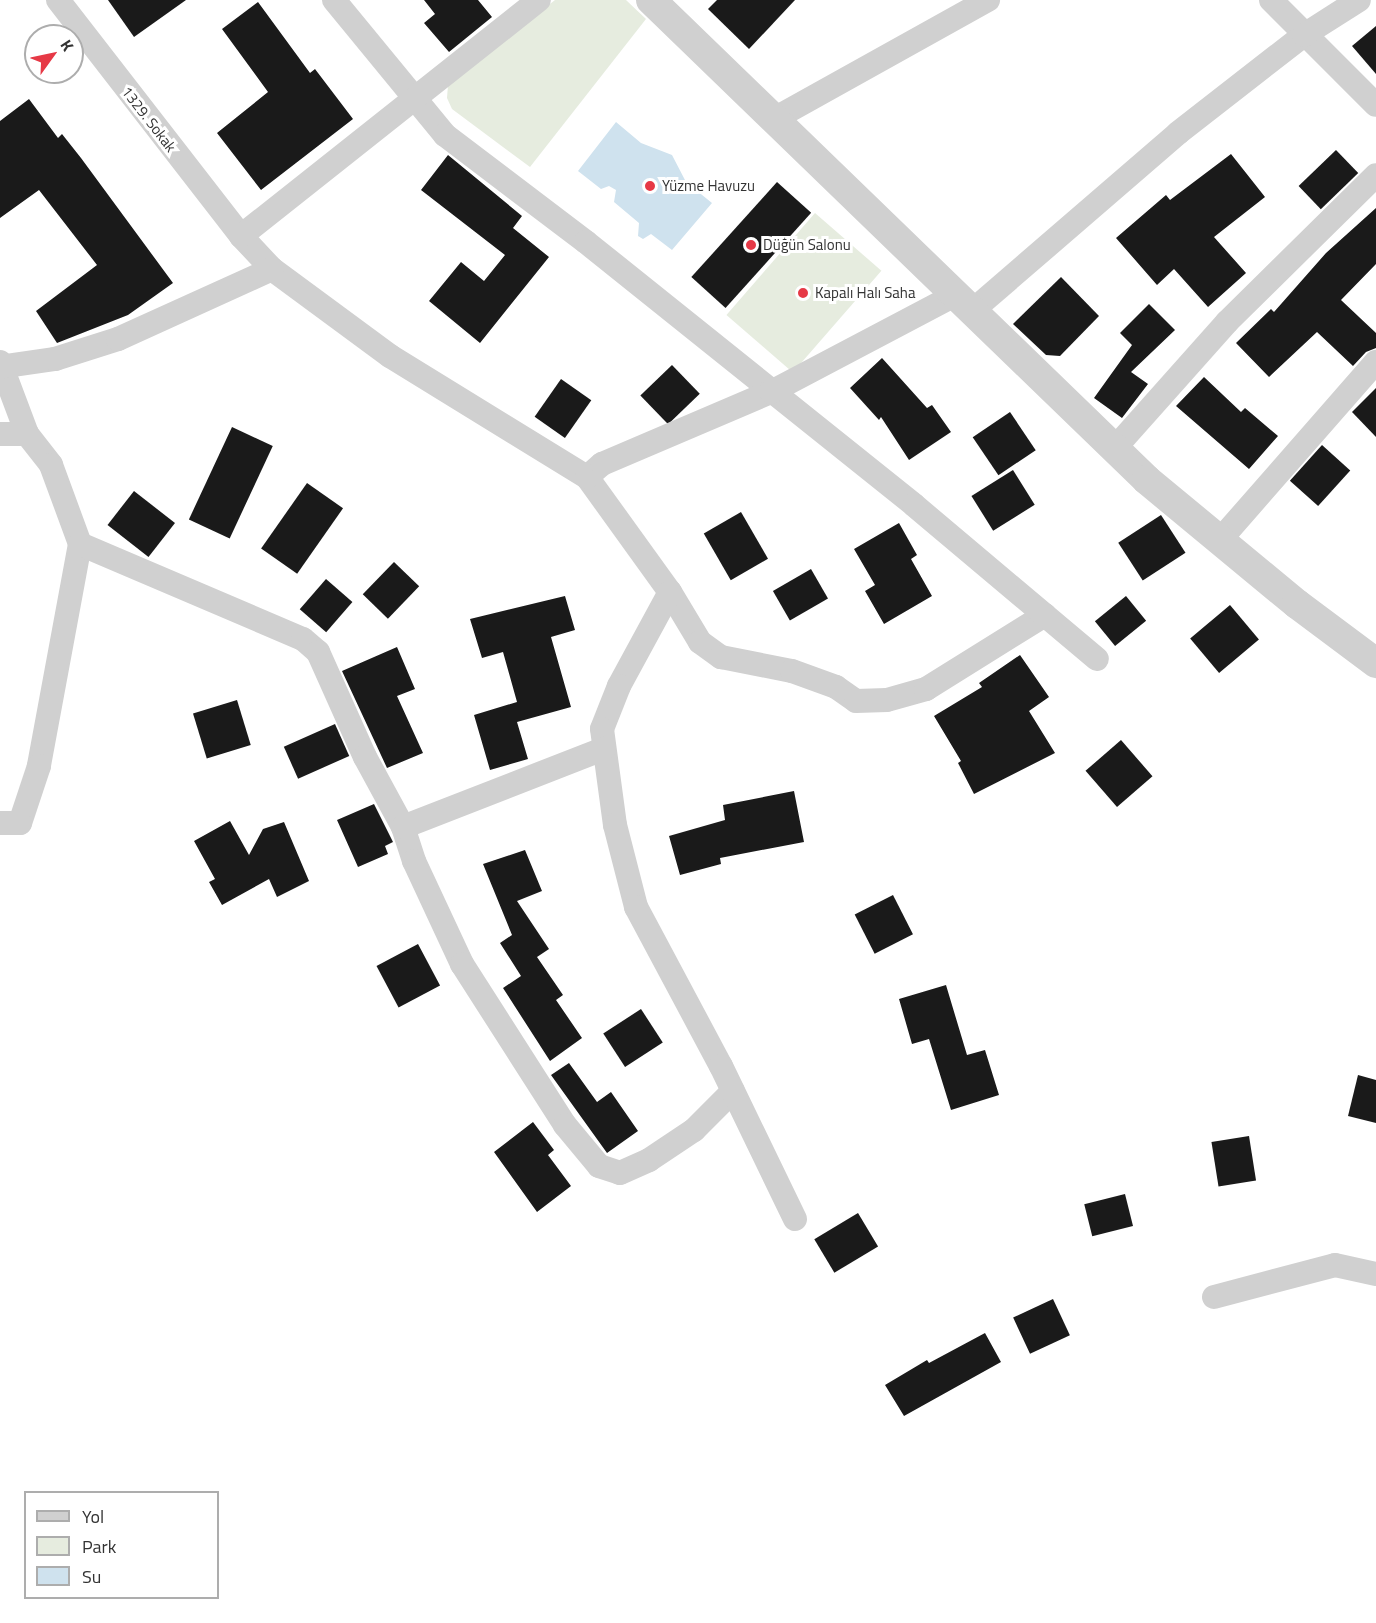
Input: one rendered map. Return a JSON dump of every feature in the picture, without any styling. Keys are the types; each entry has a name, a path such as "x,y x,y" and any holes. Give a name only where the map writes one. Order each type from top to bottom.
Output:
{"street":[{"name":"1329. Sokak","path":"58,0 241,236 272,269 390,356 587,477"},
{"path":"334,0 445,135 586,242 1096,659"},
{"path":"241,236 539,0"},
{"path":"651,0 1114,449 1220,540 1376,663"},
{"path":"774,119 988,0"},
{"path":"1271,0 1376,105"},
{"path":"1045,615 926,689 887,700 856,700 836,687 792,671 721,657 700,642 670,592 587,477 602,464 771,392 964,303 1079,215 1304,35 1359,0"},
{"path":"1114,449 1227,322 1376,175"},
{"path":"0,823 20,823 39,766 80,544 51,465 27,434 1,365 55,359 118,339 272,269"},
{"path":"1220,540 1376,362"},
{"path":"0,434 27,434"},
{"path":"80,544 303,639 318,652 365,757 403,827 414,861 462,964 565,1125 599,1166 620,1173 649,1160 694,1130 734,1091"},
{"path":"670,592 619,686 602,729 615,825 636,906 734,1091 795,1219"},
{"path":"403,827 603,749"},
{"path":"1214,1297 1335,1265 1376,1274"}],"green space":[{"path":"555,0 626,0 646,19 530,167 452,109 447,98 448,85"},
{"name":"Kapalı Halı Saha","path":"815,213 881,271 793,373 726,315"}],"water":[{"name":"Yüzme Havuzu","path":"616,122 641,143 672,155 686,182 712,203 672,250 651,234 643,239 638,236 639,223 614,202 616,190 609,186 601,189 578,171"}],"building":[{"path":"108,0 186,0 134,37"},
{"path":"424,0 478,0 492,17 449,52 424,23 435,14"},
{"path":"717,0 795,0 749,49 708,9"},
{"path":"258,2 310,73 315,69 353,119 261,190 217,133 268,92 222,29"},
{"path":"1376,26 1376,74 1352,46"},
{"path":"29,99 58,138 62,134 81,158 173,283 128,315 57,343 36,311 97,265 39,190 0,218 0,121"},
{"path":"1336,150 1358,173 1321,209 1299,186"},
{"path":"1231,154 1265,197 1214,237 1246,273 1208,307 1174,269 1157,285 1116,238 1166,195 1170,200"},
{"path":"448,155 522,216 513,228 549,257 480,343 429,301 461,262 484,281 505,255 421,190"},
{"name":"Düğün Salonu","path":"777,182 811,213 726,308 691,277"},
{"path":"1376,208 1376,264 1341,300 1376,333 1376,348 1366,352 1353,366 1317,332 1269,377 1236,343 1271,309 1274,312 1326,253"},
{"path":"1061,277 1099,316 1060,356 1046,355 1013,324"},
{"path":"1149,304 1175,330 1131,372 1148,384 1122,418 1094,398 1132,345 1120,333"},
{"path":"882,358 927,408 932,405 951,432 909,460 881,417 879,420 850,388"},
{"path":"672,365 700,394 668,424 640,396"},
{"path":"1204,377 1241,412 1245,408 1278,436 1249,469 1176,406"},
{"path":"561,379 591,400 565,438 535,417"},
{"path":"1376,388 1376,437 1352,412"},
{"path":"1010,412 1036,450 998,475 973,437"},
{"path":"232,427 273,446 230,538 189,519"},
{"path":"1322,445 1350,470 1318,506 1290,481"},
{"path":"1013,470 1035,505 993,531 971,496"},
{"path":"307,483 343,508 297,574 261,549"},
{"path":"134,491 175,523 149,557 108,525"},
{"path":"741,512 768,559 731,580 704,534"},
{"path":"1161,515 1186,553 1143,581 1118,543"},
{"path":"899,523 917,555 911,559 932,596 884,624 865,591 875,585 854,549"},
{"path":"394,562 419,586 388,619 363,594"},
{"path":"811,569 828,598 790,620 773,591"},
{"path":"326,579 352,602 326,632 300,609"},
{"path":"565,596 575,630 551,637 571,707 517,722 528,759 490,770 474,715 517,702 503,652 482,658 470,619"},
{"path":"1126,596 1146,621 1115,646 1095,621"},
{"path":"1230,605 1259,639 1219,673 1190,638"},
{"path":"397,647 415,689 397,696 423,753 387,768 342,671"},
{"path":"1020,655 1049,697 1029,711 1055,753 974,794 958,763 961,761 934,716 982,687 979,683"},
{"path":"237,700 251,745 207,758 193,713"},
{"path":"335,724 349,756 298,779 284,747"},
{"path":"1121,740 1152,776 1117,807 1086,771"},
{"path":"794,791 804,842 720,858 721,864 680,875 669,836 725,820 723,805"},
{"path":"374,804 393,842 385,846 388,854 358,867 337,820"},
{"path":"230,821 249,855 263,829 284,822 309,881 277,897 269,879 222,905 209,882 215,879 194,841"},
{"path":"525,850 542,891 517,901 549,949 537,957 563,995 556,1000 582,1038 550,1061 503,988 521,976 500,943 512,935 483,864"},
{"path":"893,895 913,934 875,954 855,915"},
{"path":"418,944 440,985 399,1008 377,966"},
{"path":"946,985 967,1055 985,1050 999,1095 951,1110 929,1039 912,1044 899,999"},
{"path":"641,1009 663,1043 625,1067 603,1034"},
{"path":"569,1063 597,1102 611,1092 638,1131 607,1153 551,1075"},
{"path":"1358,1075 1376,1080 1376,1123 1348,1116"},
{"path":"533,1122 554,1150 548,1155 571,1186 537,1212 494,1152"},
{"path":"1249,1136 1256,1180 1219,1186 1211,1142"},
{"path":"1125,1194 1133,1226 1092,1236 1084,1204"},
{"path":"858,1213 878,1246 834,1273 814,1239"},
{"path":"1053,1299 1070,1335 1030,1354 1013,1318"},
{"path":"985,1333 1001,1362 904,1416 885,1385 927,1360 929,1363"}],"place":[{"name":"Yüzme Havuzu","path":"650,186"},
{"name":"Düğün Salonu","path":"751,245"},
{"name":"Kapalı Halı Saha","path":"803,293"}]}
